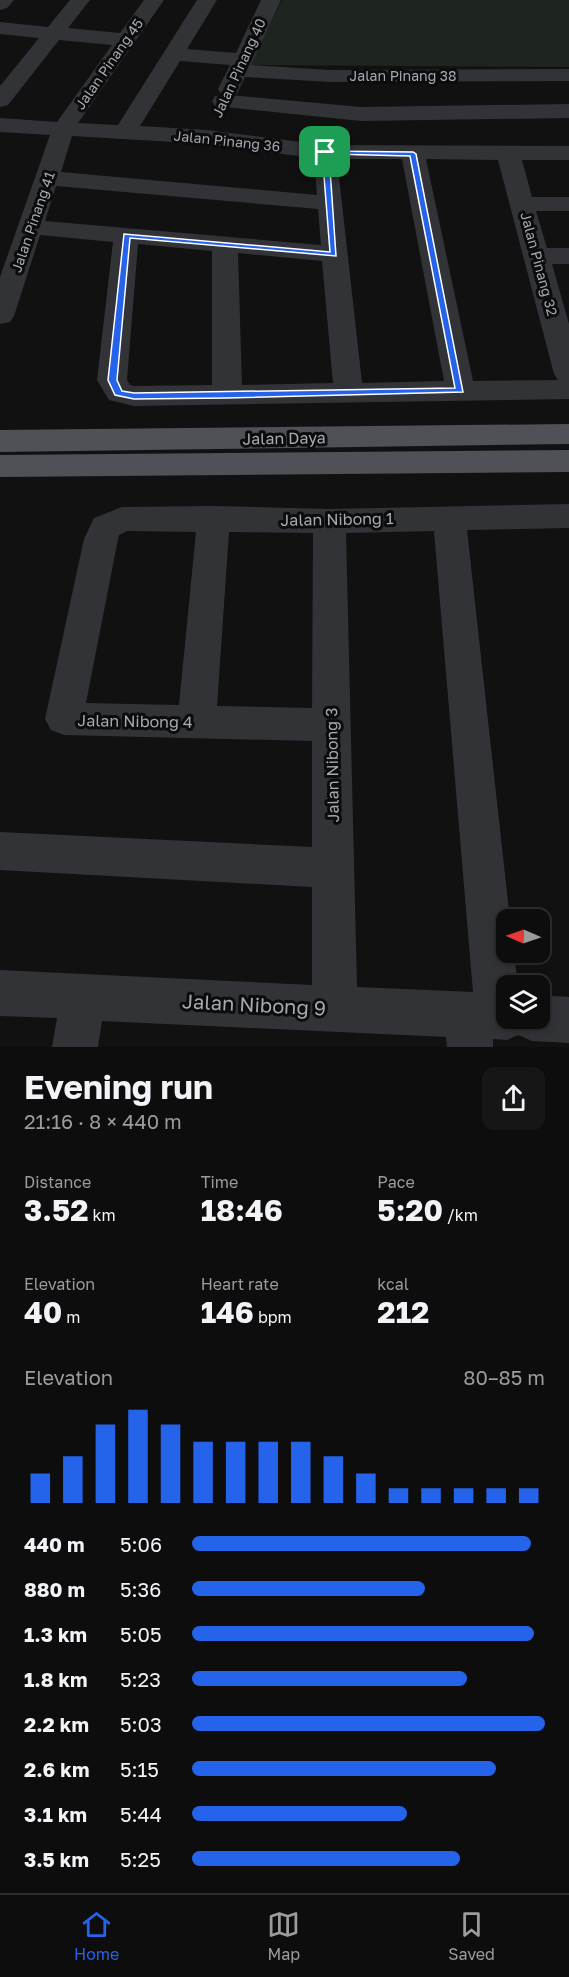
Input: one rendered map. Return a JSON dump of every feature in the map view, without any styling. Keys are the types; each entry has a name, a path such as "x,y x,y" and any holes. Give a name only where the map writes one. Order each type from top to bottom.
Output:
{"main road":[{"name":"Jalan Daya","path":"0,441 569,434"},
{"name":"Jalan Daya","path":"0,466 569,461"}],"street":[{"path":"0,4 4,0"},
{"path":"0,100 80,0"},
{"name":"Jalan Pinang 45","path":"64,127 154,0"},
{"path":"126,131 207,0"},
{"name":"Jalan Pinang 40","path":"207,137 271,0"},
{"path":"0,28 126,40"},
{"name":"Jalan Pinang 38","path":"174,54 330,76 569,75"},
{"path":"223,101 361,114 569,111"},
{"name":"Jalan Pinang 36","path":"0,125 207,137 325,152 569,153"},
{"name":"Jalan Pinang 41","path":"0,316 64,127"},
{"path":"325,152 348,392"},
{"name":"Jalan Pinang 32","path":"508,153 537,256 562,322 569,374"},
{"path":"413,154 460,390"},
{"path":"48,178 329,202"},
{"path":"522,204 569,204"},
{"path":"32,227 334,255"},
{"path":"126,236 112,380 118,393 134,396 569,389"},
{"path":"225,245 227,395"},
{"path":"537,256 569,256"},
{"name":"Jalan Nibong 1","path":"106,527 122,519 214,518 329,521 569,516"},
{"path":"449,517 495,1023"},
{"path":"197,722 214,518"},
{"name":"Jalan Nibong 3","path":"329,521 335,1009"},
{"name":"Jalan Nibong 4","path":"106,527 101,539 64,719 332,725"},
{"path":"0,851 333,868"},
{"name":"Jalan Nibong 9","path":"0,993 335,1009 495,1023 569,1020"},
{"path":"75,1047 83,998"}],"shaded area":[{"path":"282,0 569,0 569,67 249,65"}],"route":[{"path":"325,152 413,154 460,390 134,396 118,393 112,380 126,236 334,255 325,152"}]}
